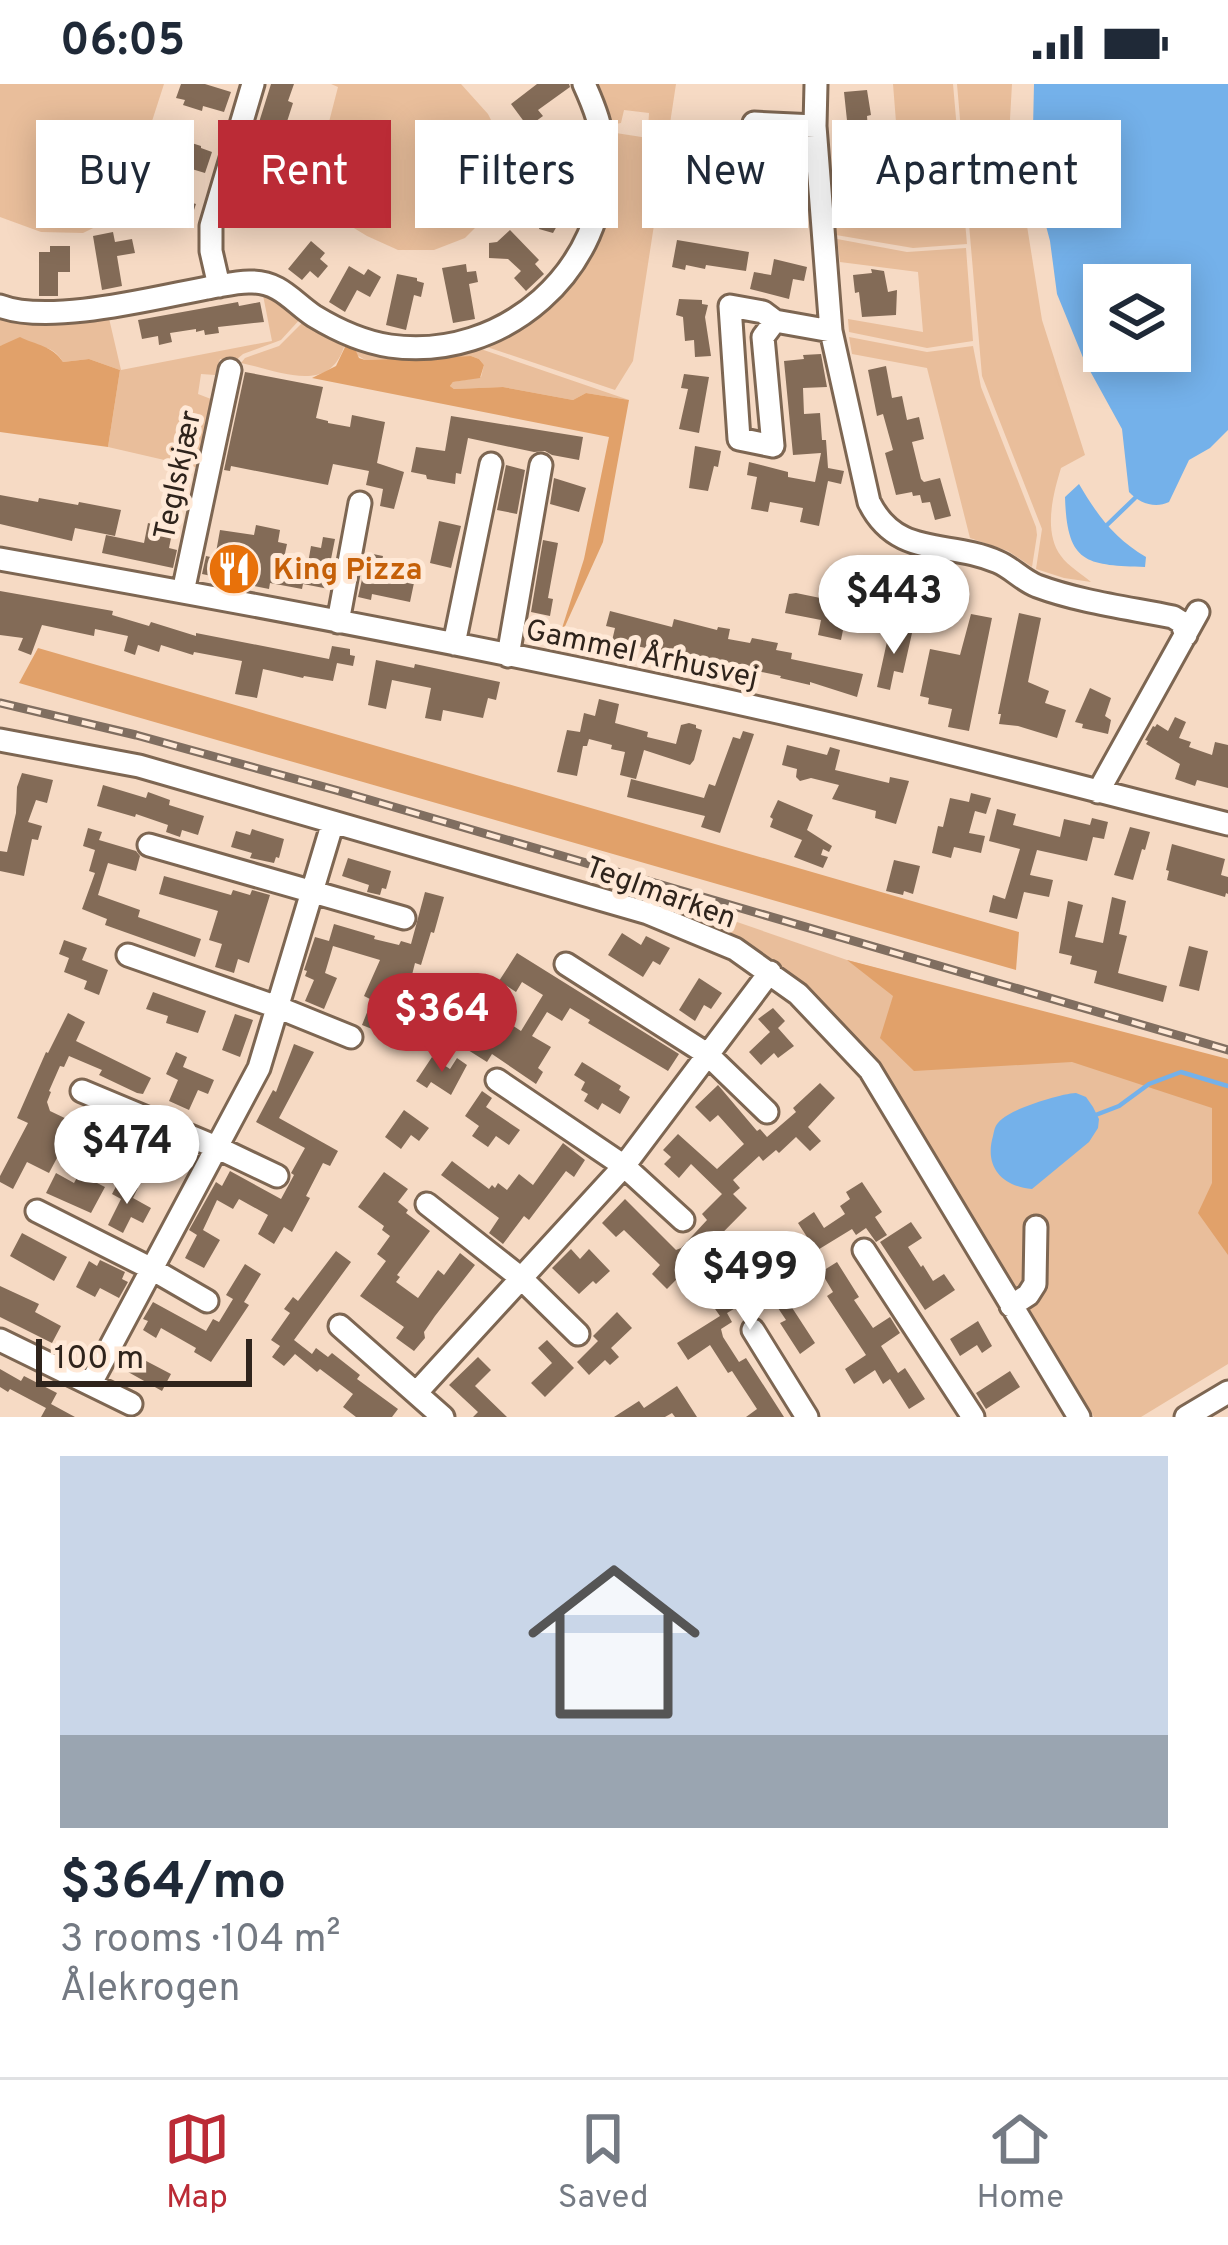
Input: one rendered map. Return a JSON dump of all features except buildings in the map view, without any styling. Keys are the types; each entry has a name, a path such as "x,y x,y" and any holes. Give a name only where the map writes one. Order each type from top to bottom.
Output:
{"street":[{"path":"219,286 212,226 253,84"},
{"path":"0,307 39,314 73,311 252,281 286,292 310,314 366,341 434,348 468,342 502,329 533,308 558,286 579,254 594,220 604,153 596,112 584,84"},
{"path":"816,84 831,331 869,502 877,518 910,542 997,561 1041,588 1173,617 1186,634"},
{"path":"808,126 815,126"},
{"path":"775,321 764,337 773,446 739,440 730,306 763,312 775,321 831,331"},
{"name":"Teglskjær","path":"183,592 230,370"},
{"path":"454,644 491,464"},
{"path":"508,656 541,465"},
{"path":"338,622 361,503"},
{"name":"Gammel Århusvej","path":"0,559 454,644 792,715 1228,824"},
{"path":"1098,792 1198,612"},
{"name":"Teglmarken","path":"0,740 139,766 648,913 735,949 770,972 830,1025 870,1070 1078,1417"},
{"path":"91,1383 259,1068 333,822"},
{"path":"149,845 404,919"},
{"path":"128,955 351,1037"},
{"path":"566,964 707,1054 766,1112"},
{"path":"417,1392 624,1166 770,972"},
{"path":"497,1080 624,1166 683,1220"},
{"path":"82,1090 278,1176"},
{"path":"427,1204 521,1278 578,1334"},
{"path":"37,1211 207,1301"},
{"path":"1010,1306 1028,1295 1035,1284 1036,1227"},
{"path":"864,1250 973,1417"},
{"path":"340,1326 443,1417"},
{"path":"752,1330 807,1417"},
{"path":"0,1340 130,1404"},
{"path":"1186,1417 1228,1392"}],"shaded area":[{"path":"0,84 164,84 152,120 36,120 36,228 93,228 83,233 41,232 0,217"},
{"path":"331,84 461,84 488,114 491,120 415,120 415,228 475,228 465,238 434,250 398,250 354,228 391,228 391,120 330,120 338,87"},
{"path":"589,84 676,84 671,120 649,120 649,113 624,110 621,123 603,120"},
{"path":"893,84 953,84 956,120 896,120"},
{"path":"957,84 1012,84 1010,120 960,120"},
{"path":"618,133 642,137 642,228 654,228 633,361 615,390 478,344 575,271 585,228 618,228"},
{"path":"836,228 966,228 967,244 913,248 836,235"},
{"path":"969,228 1027,228 1042,320 1085,455 1061,468 1053,501 1052,536 1064,560 1091,582 1036,569 1042,529 982,376"},
{"path":"837,239 907,252 966,248 973,341 927,348 849,332 848,319 923,332 918,272 840,262"},
{"path":"262,290 302,317 281,340 235,361 220,359 215,375 201,374 198,394 211,399 199,468 108,447 120,370 89,359 63,362 54,352 26,340 0,346 0,312 108,314 121,370 272,341"},
{"path":"305,320 333,334 472,346 629,400 586,393 573,400 503,387 454,389 453,382 481,377 484,365 471,356 365,360 344,347 327,371 301,376 241,363 279,346"},
{"path":"20,337 49,349 63,362 89,359 120,370 108,447 0,432 0,346"},
{"path":"849,337 927,352 973,346 981,387 1036,527 1032,567 1008,551 970,538 927,368 852,354"},
{"path":"346,345 365,360 479,359 484,365 480,378 453,382 454,389 503,387 573,400 586,393 629,400 603,542 557,644 584,559 609,437 312,378 336,366"},
{"path":"38,648 1019,932 1016,970 19,683"},
{"path":"708,912 847,960 1228,1063 1228,1364 1141,1417 1094,1417 879,1066 809,987 704,921"},
{"path":"847,960 1228,1059 1228,1255 1198,1213 1212,1183 1212,1108 1072,1062 914,1071 880,1038 893,996"}],"water":[{"path":"1034,84 1228,84 1228,430 1189,460 1169,502 1148,504 1129,492 1122,429 1091,372 1191,372 1191,264 1083,264 1083,358 1057,294 1047,228 1121,228 1121,120 1033,120"},
{"path":"1079,484 1108,525 1146,557 1145,567 1094,562 1076,548 1065,497"},
{"path":"1076,1093 1086,1097 1099,1119 1089,1142 1032,1189 1004,1179 991,1157 998,1123 1027,1106"}],"waterway":[{"path":"1107,525 1135,498"},
{"path":"1093,1116 1181,1072 1228,1086"}],"railway":[{"path":"0,703 339,791 1228,1050"}],"place":[{"name":"King Pizza","path":"234,569"}]}
